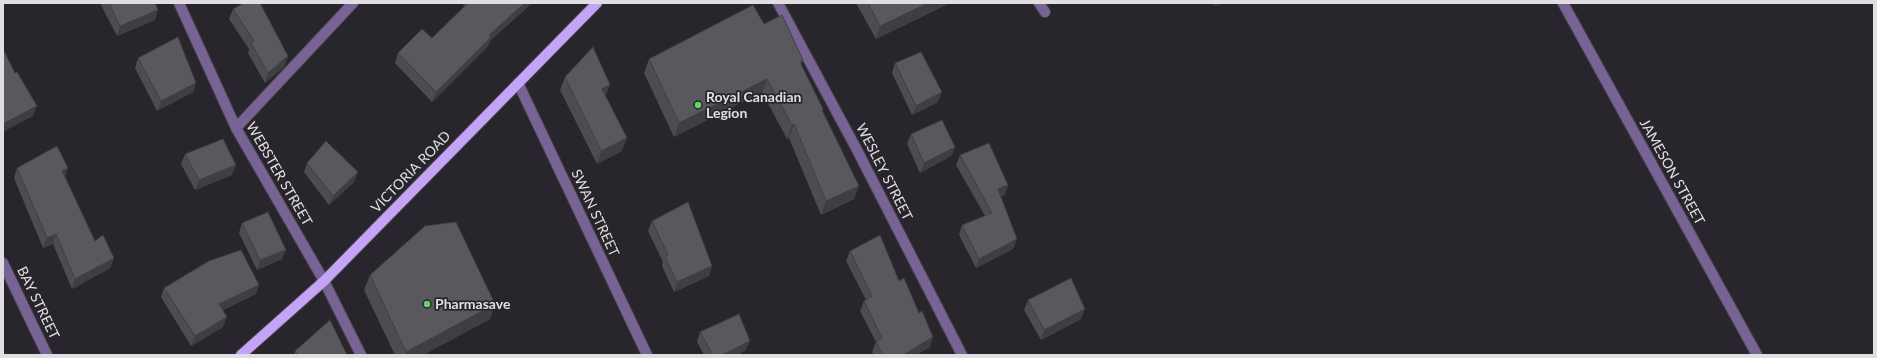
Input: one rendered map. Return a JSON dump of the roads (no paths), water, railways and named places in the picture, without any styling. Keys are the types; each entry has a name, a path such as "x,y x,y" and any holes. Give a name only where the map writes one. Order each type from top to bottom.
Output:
{"main road":[{"name":"VICTORIA ROAD","path":"241,355 324,281 597,3"}],"street":[{"path":"236,128 353,3"},
{"name":"WESLEY STREET","path":"778,3 857,150 962,355"},
{"path":"1039,3 1045,12"},
{"name":"JAMESON STREET","path":"1563,3 1757,355"},
{"name":"WEBSTER STREET","path":"181,4 236,128 324,281 361,355"},
{"name":"SWAN STREET","path":"518,83 647,355"},
{"name":"BAY STREET","path":"3,264 47,355"}],"place":[{"name":"Royal Canadian Legion","path":"698,105"},
{"name":"Pharmasave","path":"427,304"}]}
